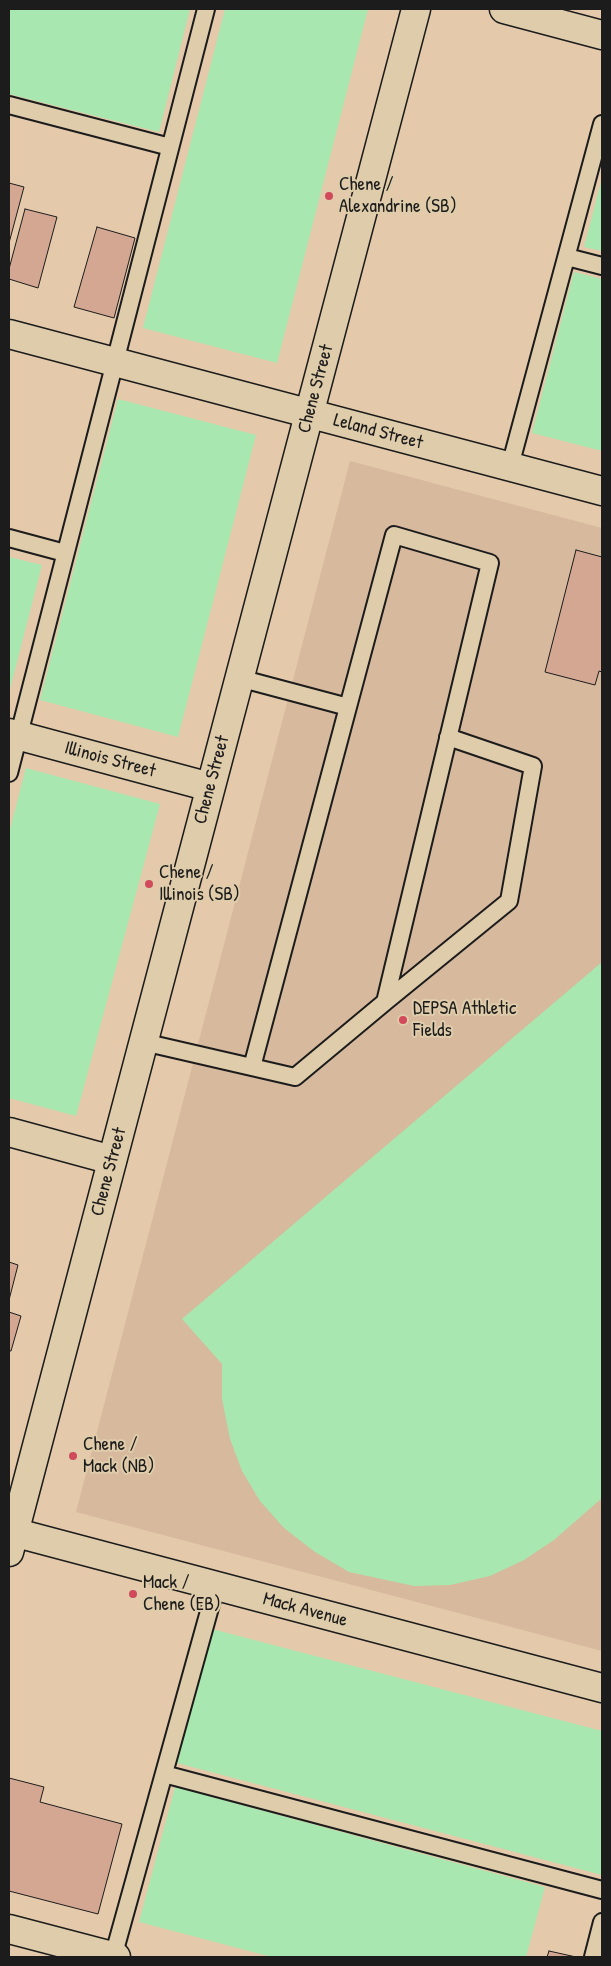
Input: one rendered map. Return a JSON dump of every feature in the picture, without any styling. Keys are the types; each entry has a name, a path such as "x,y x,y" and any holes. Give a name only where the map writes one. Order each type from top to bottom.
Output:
{"street":[{"name":"Chene Street","path":"10,1538 112,1160 416,9"},
{"path":"504,9 602,34"},
{"name":"Leland Street","path":"9,334 602,491"},
{"name":"Illinois Street","path":"14,735 210,787"},
{"path":"9,1132 112,1160"},
{"name":"Mack Avenue","path":"10,1538 216,1586 602,1688"},
{"path":"9,1929 114,1957"}],"lane":[{"path":"9,773 14,735 65,553 206,9"},
{"path":"9,105 170,147"},
{"path":"510,466 602,124"},
{"path":"566,257 602,266"},
{"path":"252,1068 394,535 490,564 385,1002"},
{"path":"9,538 65,553"},
{"path":"239,678 348,707"},
{"path":"143,1042 295,1077 509,901 533,766 448,737"},
{"path":"114,1957 216,1586"},
{"path":"164,1774 602,1890"},
{"path":"593,1957 602,1922"}],"shaded area":[{"name":"DEPSA Athletic Fields","path":"350,461 602,528 602,1651 76,1512"}],"green space":[{"path":"9,9 190,9 159,132 9,94"},
{"path":"225,9 368,9 277,363 143,328"},
{"path":"602,178 602,251 584,247"},
{"path":"574,272 602,279 602,451 532,433"},
{"path":"118,399 256,435 178,737 40,700"},
{"path":"9,557 42,565 9,693"},
{"path":"26,768 160,804 76,1116 9,1098 9,833"},
{"path":"602,962 602,1498 554,1540 524,1560 490,1576 450,1585 414,1586 349,1572 315,1552 284,1528 260,1501 242,1471 230,1439 222,1399 222,1364 182,1319"},
{"path":"212,1629 602,1731 602,1875 177,1763"},
{"path":"175,1787 545,1887 526,1957 272,1957 139,1922"}],"building":[{"path":"9,183 24,187 9,243"},
{"path":"25,209 57,217 38,288 9,279 9,269"},
{"path":"97,227 135,238 114,318 74,307"},
{"path":"576,550 602,557 602,672 599,671 595,685 545,672"},
{"path":"9,1262 18,1265 9,1300"},
{"path":"9,1312 21,1316 11,1351 9,1351"},
{"path":"9,1778 44,1787 40,1802 122,1824 98,1914 9,1891"},
{"path":"549,1951 576,1957 547,1957"}],"place":[{"name":"Chene / Alexandrine (SB)","path":"329,196"},
{"name":"Chene / Illinois (SB)","path":"149,884"},
{"name":"DEPSA Athletic Fields","path":"403,1020"},
{"name":"Chene / Mack (NB)","path":"73,1456"},
{"name":"Mack / Chene (EB)","path":"133,1594"}]}
